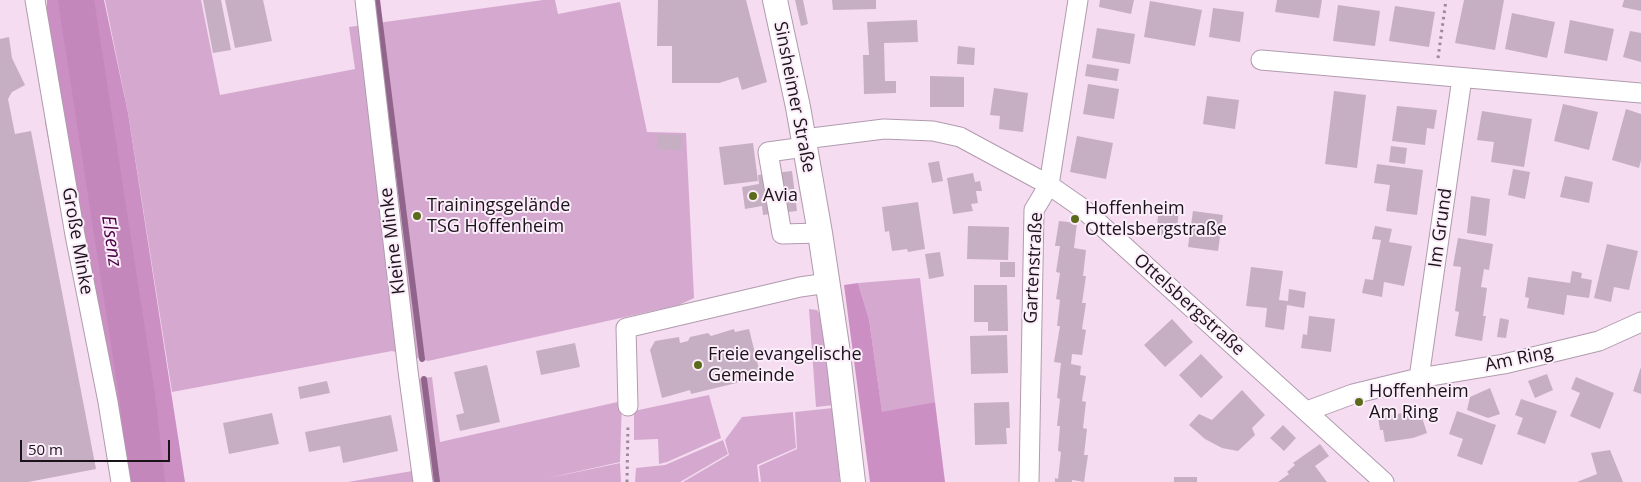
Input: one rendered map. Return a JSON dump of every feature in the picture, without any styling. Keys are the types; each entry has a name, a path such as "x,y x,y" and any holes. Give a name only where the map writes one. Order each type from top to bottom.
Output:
{"main road":[{"name":"Sinsheimer Straße","path":"775,0 820,233 853,482"}],"street":[{"name":"Große Minke","path":"35,0 75,235 108,402 121,482"},
{"name":"Kleine Minke","path":"365,0 423,482"},
{"name":"Gartenstraße","path":"1029,482 1034,210 1048,185 1078,0"},
{"path":"1261,60 1641,93"},
{"name":"Im Grund","path":"1419,378 1462,78"},
{"name":"Ottelsbergstraße","path":"820,233 782,234 768,152 804,143 884,129 933,131 960,137 1048,185 1082,208 1384,482"},
{"path":"628,406 626,328 800,287 828,283"},
{"name":"Am Ring","path":"1307,411 1353,394 1419,378 1504,364 1599,341 1641,322"}],"path":[{"path":"1435,76 1446,0"},
{"path":"627,482 628,406"}],"shaded area":[{"path":"47,0 104,0 128,113 185,482 115,482 102,403 60,204 45,122"},
{"name":"Trainingsgelände TSG Hoffenheim","path":"105,0 201,0 220,95 355,69 349,27 543,0 555,0 558,14 620,2 647,132 686,133 694,298 679,305 428,361 392,351 172,392 128,113"},
{"path":"920,278 935,402 882,413 869,319 858,283"},
{"path":"858,283 869,319 882,412 935,402 945,482 870,482 844,285"},
{"path":"809,309 817,310 823,319 834,405 816,407"},
{"path":"432,377 440,442 622,401 620,462 544,479 620,463 621,482 430,482 417,379"},
{"path":"709,395 721,438 659,464 658,439 634,440 634,411"},
{"path":"833,408 840,482 761,482 759,466 797,449 795,412"},
{"path":"793,412 796,448 757,465 759,482 683,482 729,455 725,440 742,417"},
{"path":"723,440 728,454 680,482 635,482 636,468 665,465"},
{"path":"418,470 420,482 348,482"}],"building":[{"path":"203,0 221,0 231,50 213,53"},
{"path":"225,0 263,0 272,41 235,48"},
{"path":"658,0 746,0 767,82 742,90 738,77 719,83 672,83 672,46 657,46"},
{"path":"795,0 803,0 808,24 801,26"},
{"path":"832,0 876,0 876,9 833,10"},
{"path":"1100,0 1134,0 1131,14 1099,7"},
{"path":"1277,0 1322,0 1319,18 1275,12"},
{"path":"1464,0 1504,0 1495,50 1455,43"},
{"path":"1624,0 1641,0 1641,11 1622,7"},
{"path":"1150,1 1202,10 1195,46 1144,37"},
{"path":"1338,5 1380,11 1375,46 1333,41"},
{"path":"1395,6 1435,12 1429,47 1389,41"},
{"path":"1213,8 1244,12 1240,42 1209,37"},
{"path":"1512,13 1555,22 1547,58 1505,49"},
{"path":"917,20 918,42 884,43 885,81 896,81 896,93 864,94 863,55 869,55 867,22"},
{"path":"1570,20 1614,29 1607,61 1564,53"},
{"path":"1097,28 1135,34 1130,64 1092,58"},
{"path":"1630,31 1641,33 1641,62 1623,57"},
{"path":"9,37 12,58 25,85 12,92 8,99 15,134 31,131 96,469 28,482 0,482 0,39"},
{"path":"958,46 975,48 974,65 957,64"},
{"path":"1087,64 1119,69 1117,81 1085,76"},
{"path":"930,76 964,77 964,107 930,107"},
{"path":"1088,84 1119,89 1114,119 1083,114"},
{"path":"994,88 1028,93 1023,132 999,129 1000,116 990,115"},
{"path":"1334,91 1366,95 1357,168 1325,164"},
{"path":"1207,96 1239,100 1235,129 1203,124"},
{"path":"1563,104 1598,112 1589,150 1554,141"},
{"path":"1397,106 1437,110 1434,129 1427,128 1425,145 1392,141"},
{"path":"1626,109 1641,114 1641,160 1639,168 1612,160"},
{"path":"1482,111 1532,119 1524,167 1491,162 1494,142 1477,140"},
{"path":"657,134 682,135 681,150 657,149"},
{"path":"1077,136 1113,143 1106,179 1070,172"},
{"path":"753,143 758,181 724,185 719,147"},
{"path":"1391,146 1407,148 1405,164 1389,162"},
{"path":"939,161 943,181 932,183 928,163"},
{"path":"1377,164 1423,170 1417,215 1386,211 1390,185 1374,183"},
{"path":"1513,169 1530,172 1525,199 1508,195"},
{"path":"792,171 797,211 763,215 762,206 745,209 742,187 759,184 758,175"},
{"path":"973,173 975,182 980,181 982,191 976,191 978,203 971,204 973,211 953,214 947,178"},
{"path":"1565,176 1593,182 1589,203 1560,197"},
{"path":"1471,196 1490,199 1486,236 1467,233"},
{"path":"918,202 925,249 908,252 907,249 892,251 889,231 885,232 882,207"},
{"path":"1159,207 1179,210 1176,237 1156,235"},
{"path":"1193,211 1223,215 1218,251 1188,247"},
{"path":"1059,221 1077,223 1074,248 1086,250 1083,276 1086,276 1082,303 1086,303 1082,329 1086,330 1082,355 1072,354 1071,364 1081,366 1080,375 1086,376 1082,401 1086,402 1083,428 1087,429 1084,455 1088,455 1084,482 1072,480 1072,482 1055,482 1055,478 1058,479 1061,452 1058,451 1060,426 1057,426 1060,399 1057,398 1061,363 1054,362 1060,326 1057,326 1060,300 1056,299 1060,273 1056,272 1060,246 1055,246"},
{"path":"968,226 1009,227 1008,260 967,259"},
{"path":"1375,226 1392,229 1389,242 1412,246 1404,286 1384,282 1382,297 1362,293 1365,279 1373,280 1381,240 1372,239"},
{"path":"1458,238 1493,244 1489,270 1484,269 1481,287 1487,288 1483,316 1486,316 1482,341 1455,336 1459,312 1455,311 1461,267 1453,266"},
{"path":"1607,244 1638,251 1629,290 1614,287 1611,302 1594,298"},
{"path":"940,252 944,276 929,279 925,254"},
{"path":"1000,262 1015,262 1015,277 1000,277"},
{"path":"1251,267 1283,271 1279,300 1288,301 1289,289 1306,292 1304,308 1287,305 1284,330 1265,327 1267,308 1246,306"},
{"path":"1572,271 1582,273 1581,278 1592,280 1589,298 1567,295 1564,315 1527,308 1529,298 1525,297 1528,277 1570,283"},
{"path":"974,285 1007,285 1008,331 988,331 988,322 974,322"},
{"path":"1309,316 1335,319 1331,352 1301,348 1303,334 1307,335"},
{"path":"1500,318 1509,320 1506,338 1497,337"},
{"path":"1172,319 1193,342 1165,367 1144,345"},
{"name":"Freie evangelische Gemeinde","path":"734,329 735,332 749,329 761,377 691,394 690,390 662,398 650,350 655,341 679,337 680,343 688,341 690,337 708,333 711,336"},
{"path":"1007,335 1008,373 971,374 970,336"},
{"path":"575,343 580,367 541,375 536,351"},
{"path":"1201,354 1223,377 1201,398 1179,375"},
{"path":"487,365 500,422 460,431 456,415 464,413 454,372"},
{"path":"1641,367 1641,394 1633,391"},
{"path":"1547,374 1553,390 1535,398 1528,381"},
{"path":"1576,377 1614,393 1600,429 1570,416 1580,393 1571,389"},
{"path":"327,381 330,393 300,399 298,387"},
{"path":"1490,388 1500,414 1488,418 1467,410 1470,397"},
{"path":"1242,390 1265,415 1252,428 1255,435 1238,451 1222,448 1205,439 1189,425 1199,414 1212,420"},
{"path":"1521,399 1557,411 1545,444 1517,434 1523,418 1515,415"},
{"path":"1009,402 1010,428 1006,428 1007,444 975,445 974,403"},
{"path":"1419,408 1427,433 1413,438 1385,442 1383,430 1380,430 1378,417 1409,412"},
{"path":"1457,411 1496,425 1482,465 1457,456 1463,439 1449,434"},
{"path":"272,413 279,444 229,454 223,423"},
{"path":"391,415 398,451 343,463 340,446 309,452 305,432"},
{"path":"1283,425 1296,438 1284,451 1270,438"},
{"path":"1320,444 1329,456 1315,466 1327,482 1278,482 1289,474 1287,472 1295,465 1293,463"},
{"path":"1610,450 1623,482 1577,482 1597,474 1591,453"},
{"path":"1174,477 1197,477 1197,482 1174,482"}],"waterway":[{"name":"Elsenz","path":"76,0 137,395 147,482"},
{"path":"377,0 422,359"},
{"path":"424,379 437,482"}],"place":[{"name":"Avia","path":"753,196"},
{"name":"Trainingsgelände TSG Hoffenheim","path":"417,216"},
{"name":"Hoffenheim Ottelsbergstraße","path":"1075,219"},
{"name":"Freie evangelische Gemeinde","path":"698,365"},
{"name":"Hoffenheim Am Ring","path":"1359,402"}]}
